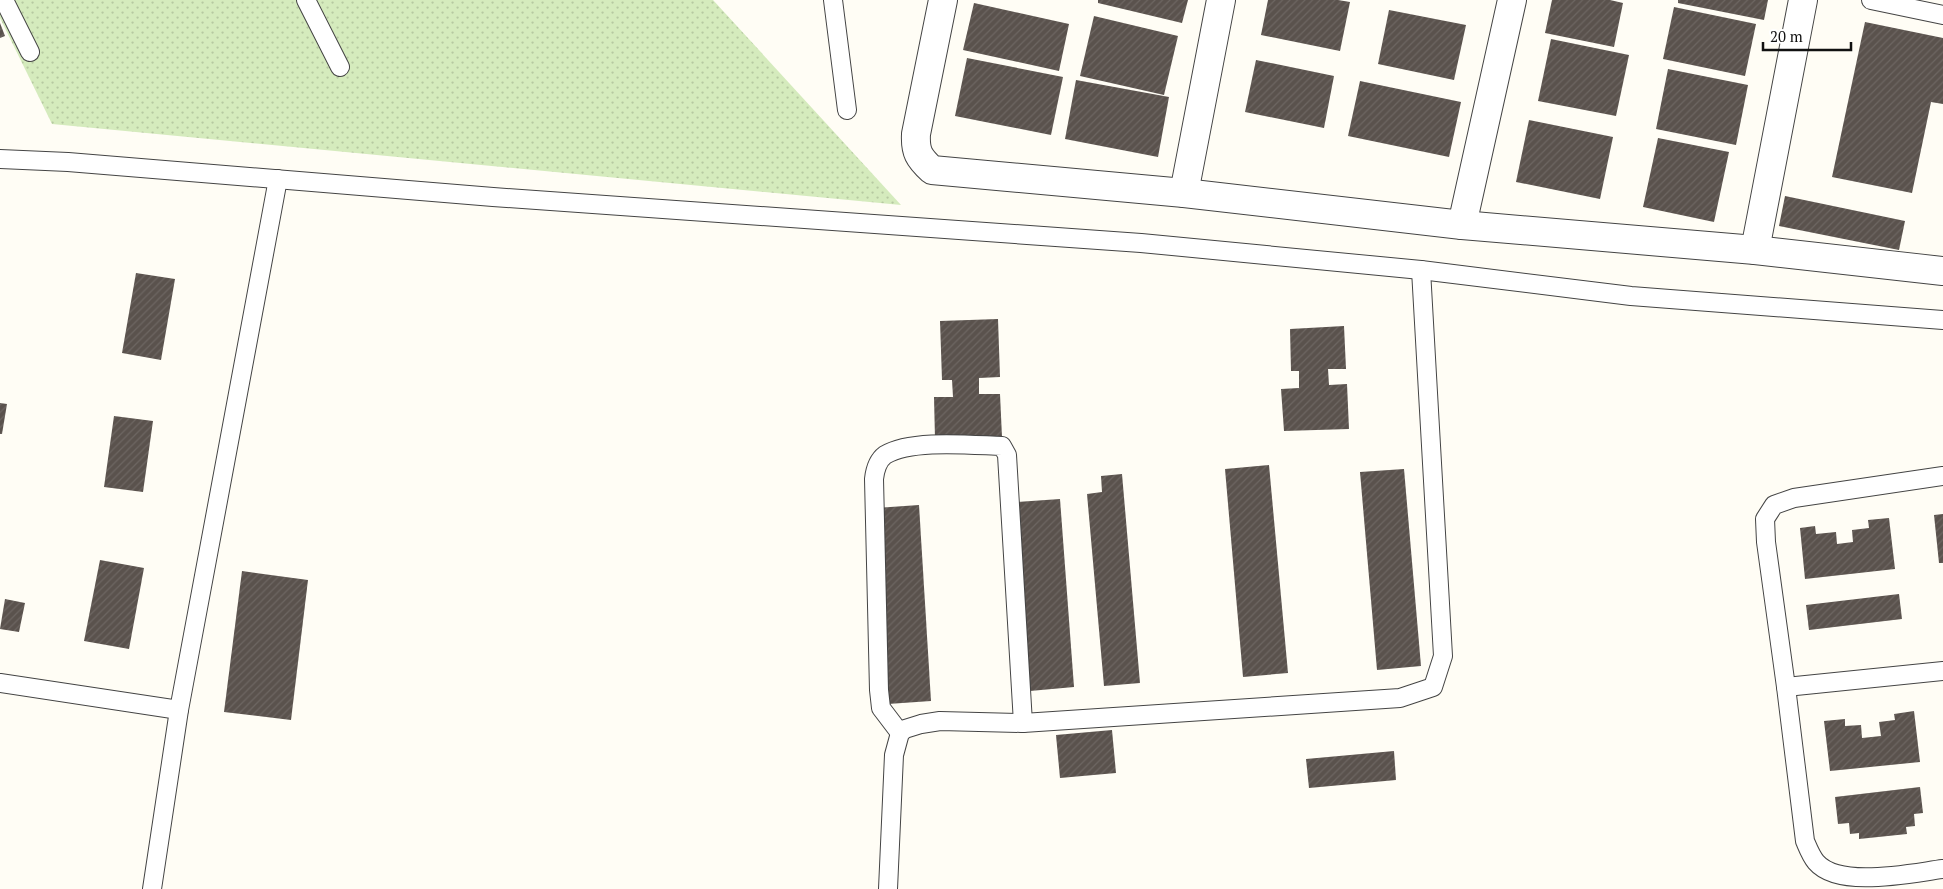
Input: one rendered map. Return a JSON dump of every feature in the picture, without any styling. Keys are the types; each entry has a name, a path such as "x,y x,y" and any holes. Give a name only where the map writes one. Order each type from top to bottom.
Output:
{"street":[{"path":"943,0 915,147 921,160 932,170 1184,193 1462,225 1755,250 1943,270"},
{"path":"1184,193 1221,0"},
{"path":"1462,225 1512,0"},
{"path":"1755,250 1803,0"}],"lane":[{"path":"4,0 30,52"},
{"path":"306,0 340,67"},
{"path":"833,0 848,110"},
{"path":"1871,0 1943,15"},
{"path":"0,159 68,162 493,197 1141,243 1421,270 1631,296 1943,320"},
{"path":"152,889 178,710 278,179"},
{"path":"888,889 894,755 900,733 905,729 940,721 1022,723 1400,698 1433,687 1443,656 1421,270"},
{"path":"900,733 881,708 879,690 874,479 876,466 884,456 911,446 1002,446 1008,455 1022,723"},
{"path":"1943,476 1794,498 1774,505 1765,519 1766,542 1805,841 1816,863 1836,875 1860,880 1943,869"},
{"path":"1786,687 1943,671"},
{"path":"0,683 178,710"}],"green space":[{"path":"0,0 713,0 901,205 52,124 0,18"}],"building":[{"path":"1098,0 1188,0 1182,23 1098,3"},
{"path":"1268,0 1338,0 1350,2 1340,51 1261,35"},
{"path":"1552,0 1610,0 1623,3 1614,47 1545,33"},
{"path":"1678,0 1768,0 1764,20 1678,3"},
{"path":"974,3 1069,24 1059,71 963,50"},
{"path":"1674,7 1756,24 1745,76 1663,59"},
{"path":"1389,10 1466,25 1454,80 1378,64"},
{"path":"1094,16 1178,36 1164,95 1080,76"},
{"path":"1865,22 1943,38 1943,104 1931,102 1912,193 1832,177"},
{"path":"0,23 5,36 0,38"},
{"path":"1551,39 1629,55 1616,116 1538,101"},
{"path":"967,58 1063,77 1051,135 955,116"},
{"path":"1256,60 1334,76 1324,128 1245,112"},
{"path":"1668,69 1748,85 1736,145 1656,129"},
{"path":"1076,80 1169,97 1158,157 1065,139"},
{"path":"1360,81 1461,102 1449,157 1348,136"},
{"path":"1529,120 1613,137 1600,199 1516,182"},
{"path":"1658,138 1729,152 1714,222 1643,207"},
{"path":"1785,196 1905,221 1899,250 1779,226"},
{"path":"136,273 175,279 161,360 122,353"},
{"path":"998,319 1000,377 979,378 979,394 1000,394 1002,437 935,439 934,397 953,397 952,380 942,380 940,321"},
{"path":"1344,326 1346,369 1328,369 1329,385 1347,384 1349,429 1284,431 1281,389 1299,388 1299,371 1291,371 1290,329"},
{"path":"0,403 7,404 2,434 0,434"},
{"path":"114,416 153,421 143,492 104,487"},
{"path":"1269,465 1288,673 1243,677 1225,469"},
{"path":"1404,469 1421,666 1377,670 1360,472"},
{"path":"1122,474 1140,683 1104,686 1087,494 1102,492 1101,476"},
{"path":"1060,499 1074,687 1030,691 1017,502"},
{"path":"919,505 931,701 888,704 876,508"},
{"path":"1943,514 1943,563 1939,563 1934,515"},
{"path":"1889,518 1895,569 1805,579 1800,528 1815,526 1816,534 1836,532 1837,544 1853,542 1852,530 1869,528 1868,520"},
{"path":"100,560 144,568 129,649 84,641"},
{"path":"242,571 308,580 291,720 224,712"},
{"path":"1899,594 1902,619 1809,630 1806,605"},
{"path":"5,599 25,603 19,632 0,629"},
{"path":"1914,711 1920,762 1830,771 1824,721 1845,719 1845,726 1861,725 1862,738 1881,736 1879,722 1895,720 1894,714"},
{"path":"1112,730 1116,773 1060,778 1056,735"},
{"path":"1394,751 1396,780 1309,788 1306,759"},
{"path":"1920,787 1923,813 1914,814 1915,826 1906,827 1907,834 1859,839 1859,833 1850,834 1849,823 1838,824 1835,797"}]}
